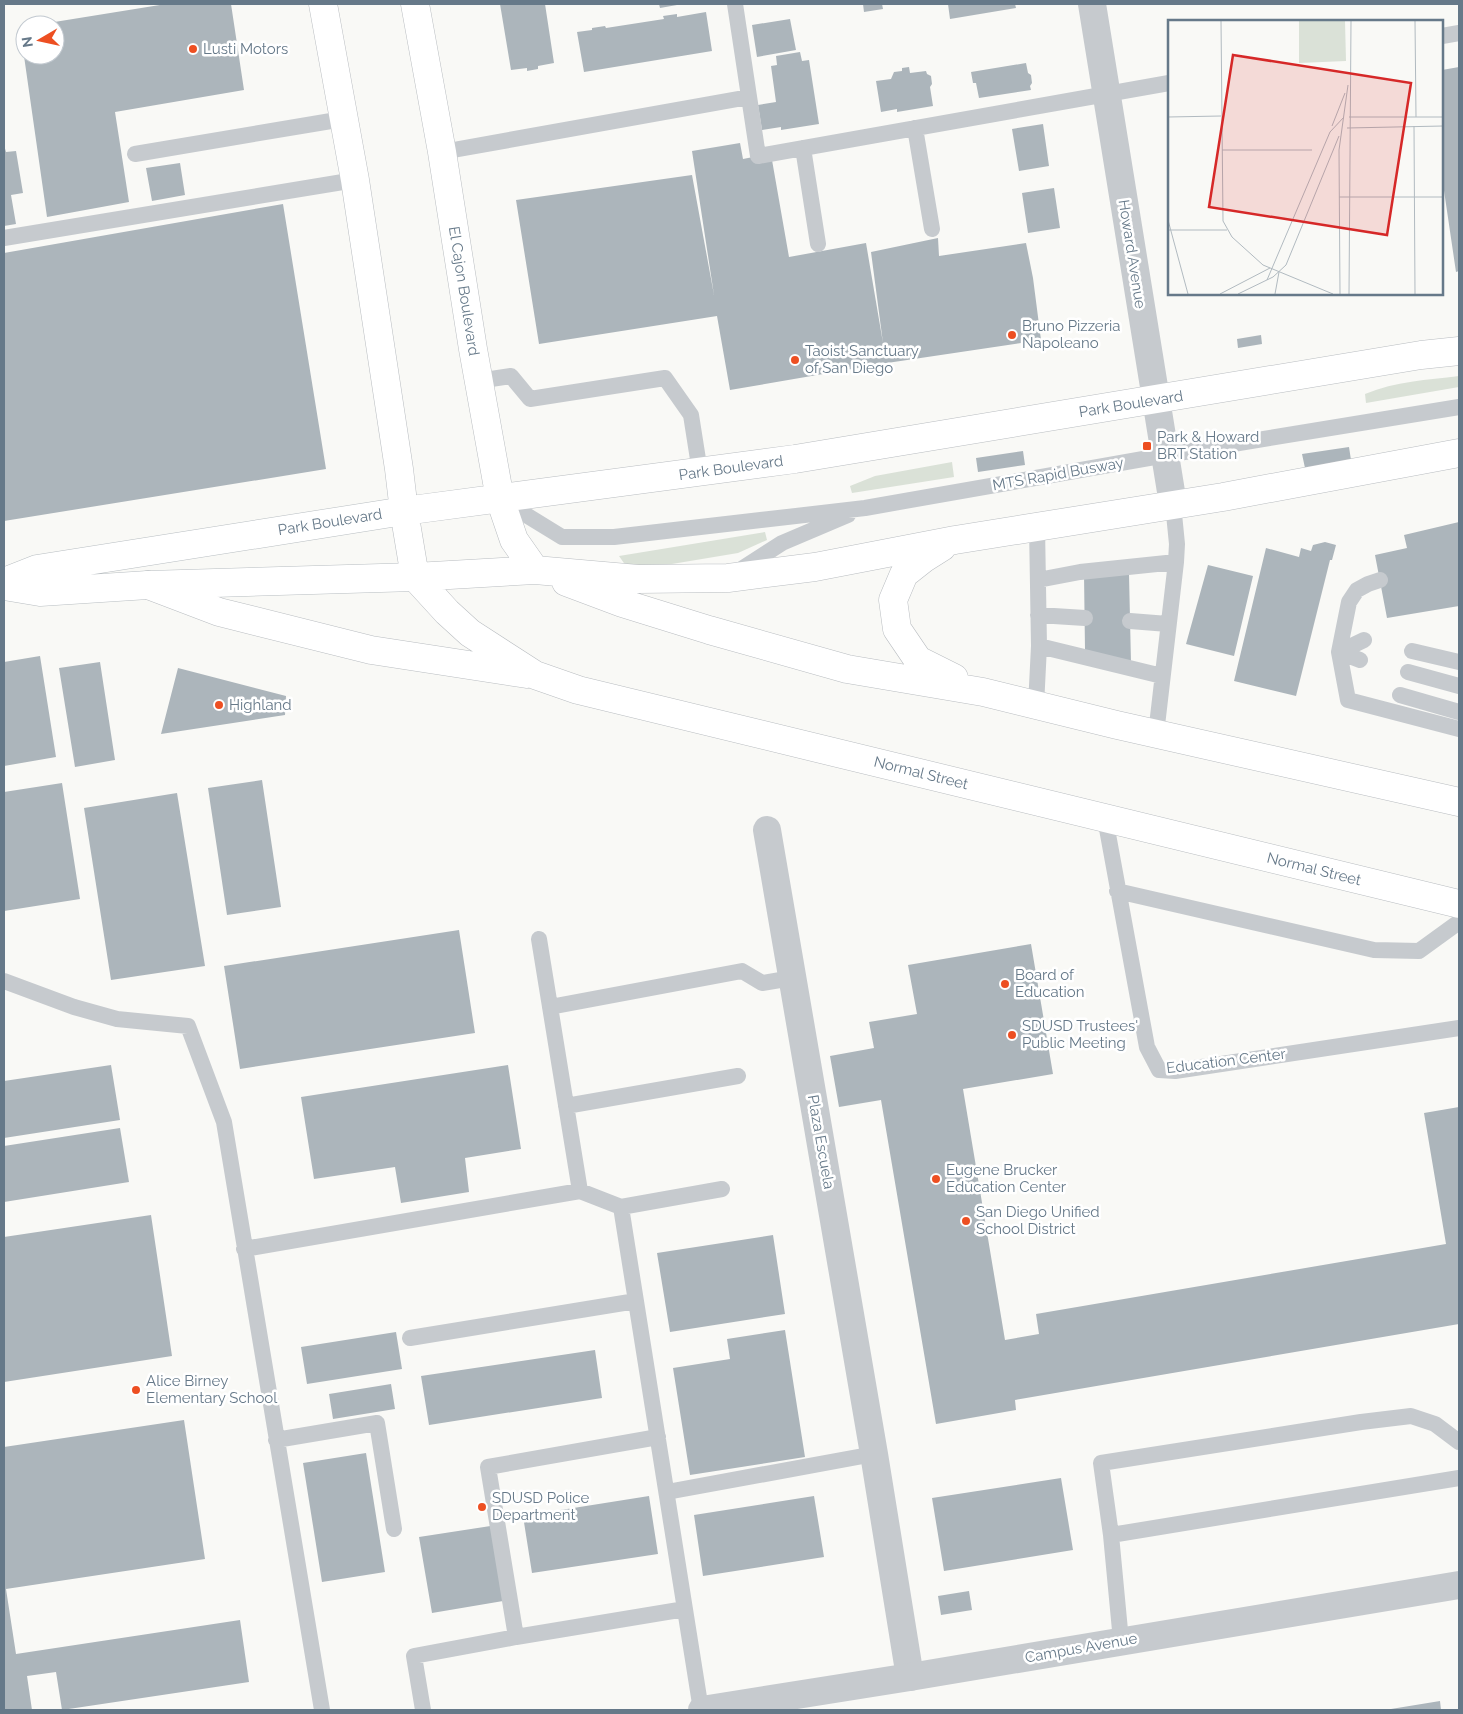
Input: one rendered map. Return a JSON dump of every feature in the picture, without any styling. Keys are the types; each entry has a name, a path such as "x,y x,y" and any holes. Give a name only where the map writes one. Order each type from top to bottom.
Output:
{"main road":[{"path":"323,4 355,180 415,577"},
{"name":"El Cajon Boulevard","path":"415,4 442,152 478,380 500,499 514,540 535,570"},
{"name":"Park Boulevard","path":"4,582 37,569 404,511 805,458 1412,357 1459,351"},
{"path":"4,586 40,592 148,585 415,577 535,570 638,578 728,578 815,567 955,540 1241,494 1459,453"},
{"path":"955,540 923,559 904,574 893,600 897,629 918,660 982,692"},
{"path":"535,570 622,603 847,669 982,692 1156,734 1459,802"},
{"name":"Normal Street","path":"415,577 470,633 535,675 578,690 1459,904"},
{"path":"148,585 219,612 371,650 535,675"}],"street":[{"name":"Howard Avenue","path":"1092,4 1174,504"},
{"name":"Plaza Escuela","path":"767,830 874,1454 910,1677"},
{"name":"Campus Avenue","path":"701,1710 1459,1585"}],"lane":[{"path":"735,4 758,156 1168,83"},
{"path":"1443,36 1459,33"},
{"path":"442,152 749,97"},
{"path":"135,154 343,119"},
{"path":"916,128 932,229"},
{"path":"803,148 818,244"},
{"path":"4,238 355,180"},
{"path":"478,380 511,376 530,399 665,378 691,415 700,472"},
{"name":"MTS Rapid Busway","path":"500,499 562,537 614,537 865,508 1166,455 1459,407"},
{"path":"1156,734 1176,562 1177,544 1174,504"},
{"name":"MTS Rapid Busway","path":"728,578 782,543 865,508"},
{"path":"1036,706 1039,646 1037,526"},
{"path":"1038,580 1080,572 1176,562"},
{"path":"1380,580 1357,590 1349,602 1339,652 1348,700 1459,728"},
{"path":"1038,615 1085,618"},
{"path":"1130,621 1168,624"},
{"path":"1339,652 1364,640"},
{"path":"1039,646 1162,676"},
{"path":"1412,651 1459,662"},
{"path":"1339,652 1360,660"},
{"path":"1339,652 1355,683"},
{"path":"1408,672 1459,686"},
{"path":"1400,695 1459,712"},
{"name":"Education Center","path":"1105,818 1147,1047 1159,1070 1175,1071 1459,1028"},
{"path":"1117,891 1374,950 1419,951 1459,922"},
{"path":"539,939 580,1191"},
{"path":"550,1007 742,971 762,983 792,978"},
{"path":"4,981 74,1007 117,1019 188,1026 224,1122 322,1710"},
{"path":"566,1106 738,1076"},
{"path":"244,1249 580,1191 622,1207 722,1189"},
{"path":"622,1207 701,1710"},
{"path":"410,1338 636,1301"},
{"path":"1121,1641 1111,1535 1100,1463 1361,1422 1411,1416 1436,1424 1459,1442"},
{"path":"276,1440 378,1423 394,1529"},
{"path":"516,1636 488,1467 658,1437"},
{"path":"666,1492 874,1454"},
{"path":"1111,1535 1459,1478"},
{"path":"423,1710 414,1656 516,1636 685,1609"}],"shaded area":[{"path":"1459,376 1459,387 1366,403 1365,394 1388,386"},
{"path":"952,462 954,477 852,493 850,486 875,476"},
{"path":"765,532 767,540 738,553 636,570 626,566 619,556"}],"building":[{"path":"166,4 231,4 244,90 115,112 129,202 47,217 25,65 65,65 65,20"},
{"path":"500,4 545,4 554,63 538,66 538,69 527,71 527,68 511,70"},
{"path":"659,4 677,4 677,5 660,8"},
{"path":"863,4 882,4 883,9 864,12"},
{"path":"948,4 1015,4 1016,8 950,19"},
{"path":"706,12 712,51 584,72 577,32 605,26 606,28 664,19 663,16 677,14 677,17"},
{"path":"790,19 796,50 757,57 752,25"},
{"path":"800,52 802,61 809,60 819,124 781,130 781,127 762,130 758,105 776,102 771,66 777,65 776,56"},
{"path":"1026,63 1028,73 1031,75 1031,90 979,98 976,83 973,83 971,72"},
{"path":"909,67 910,73 926,71 931,76 932,84 930,87 933,106 897,112 897,109 881,112 876,81 891,79 894,72 902,71 902,68"},
{"path":"1459,67 1459,271 1456,272 1443,184 1443,70"},
{"path":"1043,124 1049,166 1019,171 1012,129"},
{"path":"740,143 743,159 758,156 772,160 789,257 866,243 883,343 871,252 938,238 939,256 1026,243 1033,278 1041,340 887,363 730,390 717,316 539,344 516,200 692,175 714,295 692,151"},
{"path":"4,145 6,152 16,151 23,193 11,195 16,224 4,226"},
{"path":"180,163 185,195 152,201 146,168"},
{"path":"1054,188 1060,228 1028,233 1022,193"},
{"path":"283,204 326,469 4,521 4,253"},
{"path":"1261,335 1262,344 1238,348 1237,339"},
{"path":"1349,447 1351,460 1305,468 1302,454"},
{"path":"1023,451 1025,465 978,472 976,458"},
{"path":"1459,522 1459,606 1387,618 1375,555 1407,548 1404,535"},
{"path":"1325,542 1336,545 1332,560 1330,560 1296,696 1234,681 1266,548 1299,557 1301,548 1311,551 1313,545"},
{"path":"1208,565 1253,576 1234,656 1186,644"},
{"path":"1084,574 1129,574 1131,663 1085,650"},
{"path":"40,656 56,757 4,766 4,662"},
{"path":"100,662 115,760 75,767 59,668"},
{"path":"178,668 286,696 285,715 161,734"},
{"path":"262,780 281,907 227,915 208,788"},
{"path":"62,783 80,899 4,911 4,792"},
{"path":"177,793 205,966 111,980 84,808"},
{"path":"459,930 475,1033 240,1069 224,966"},
{"name":"Eugene Brucker Education Center","path":"1031,944 1053,1074 963,1089 1005,1340 1039,1334 1036,1314 1446,1244 1424,1113 1459,1107 1459,1324 1015,1400 1016,1410 936,1424 881,1100 839,1107 830,1056 874,1048 869,1022 917,1014 908,965"},
{"path":"111,1065 120,1120 4,1138 4,1081"},
{"path":"508,1065 521,1149 465,1158 469,1192 401,1203 395,1167 314,1179 301,1097"},
{"path":"120,1128 129,1182 4,1202 4,1146"},
{"path":"151,1215 172,1356 4,1382 4,1237"},
{"path":"773,1235 785,1314 670,1332 657,1253"},
{"path":"785,1330 805,1457 690,1475 673,1368 730,1359 727,1339"},
{"path":"396,1332 402,1369 307,1384 301,1347"},
{"path":"595,1350 602,1398 429,1425 421,1376"},
{"path":"391,1384 395,1409 333,1419 329,1394"},
{"path":"184,1420 205,1559 6,1589 16,1654 240,1620 249,1682 62,1710 56,1672 27,1676 32,1710 4,1710 4,1447"},
{"path":"366,1453 385,1572 322,1582 303,1463"},
{"path":"1061,1478 1073,1550 944,1571 932,1498"},
{"path":"649,1496 658,1554 532,1573 523,1516"},
{"path":"814,1496 824,1557 703,1576 694,1515"},
{"path":"497,1525 509,1600 432,1613 419,1537"},
{"path":"969,1591 972,1610 941,1615 938,1596"},
{"path":"1440,1701 1441,1710 1391,1710 1391,1709"}],"place":[{"name":"Lusti Motors","path":"193,49"},
{"name":"Bruno Pizzeria Napoleano","path":"1012,335"},
{"name":"Taoist Sanctuary of San Diego","path":"795,360"},
{"name":"Park & Howard BRT Station","path":"1147,446"},
{"name":"Highland","path":"219,705"},
{"name":"Board of Education","path":"1005,984"},
{"name":"SDUSD Trustees' Public Meeting","path":"1012,1035"},
{"name":"Eugene Brucker Education Center","path":"936,1179"},
{"name":"San Diego Unified School District","path":"966,1221"},
{"name":"Alice Birney Elementary School","path":"136,1390"},
{"name":"SDUSD Police Department","path":"482,1507"}]}
